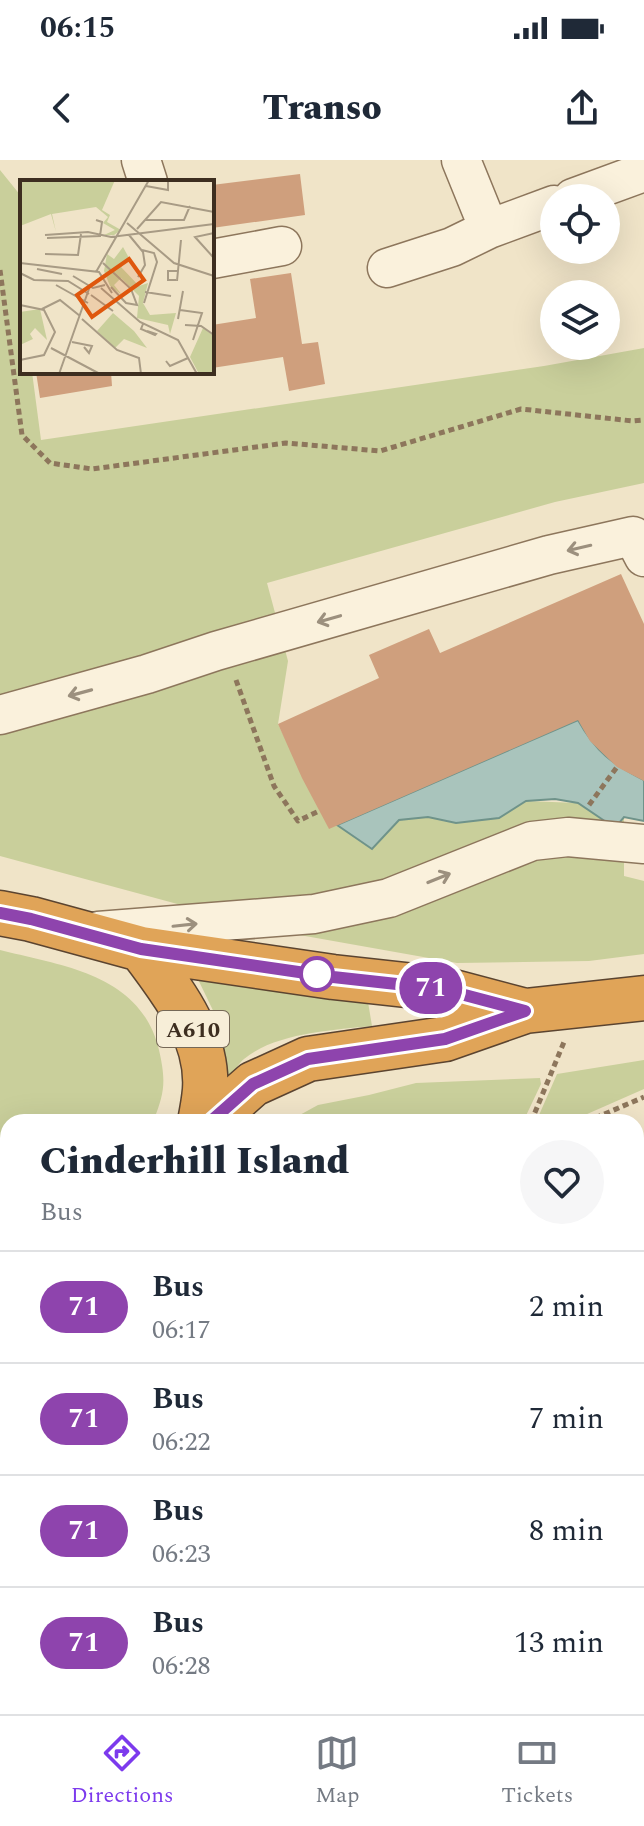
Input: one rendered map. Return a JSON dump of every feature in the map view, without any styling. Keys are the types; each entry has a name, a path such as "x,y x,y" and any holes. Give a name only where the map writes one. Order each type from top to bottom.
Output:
{"highway":[{"path":"0,913 141,949 318,975 442,989 525,1011"},
{"name":"A610","path":"141,949 175,995 202,1050 206,1088 201,1114"},
{"path":"219,1114 253,1084 308,1059 445,1039 525,1011 644,998"}],"street":[{"path":"141,160 147,180"},
{"path":"461,160 489,229"},
{"path":"611,184 644,172"},
{"path":"387,268 452,247 540,210"},
{"path":"214,259 282,246"},
{"path":"0,715 549,555 633,536 644,557"},
{"path":"79,932 314,914 389,898 532,841 568,837 644,844"}],"path":[{"path":"0,270 22,435 50,463 92,469 286,443 380,451 521,409 644,420"},
{"path":"225,649 274,786 298,821 319,811"},
{"path":"587,809 617,767"},
{"path":"534,1114 580,1004"},
{"path":"605,1114 644,1097"}],"green space":[{"path":"0,170 20,195 20,374 32,374 41,440 577,360 620,360 620,352 644,348 644,483 555,502 267,583 288,661 278,724 329,828 428,817 456,823 498,818 526,801 578,803 624,817 624,876 644,881 644,954 589,961 457,963 277,931 0,856"},
{"path":"0,950 96,978 117,989 135,1005 150,1025 163,1070 162,1094 156,1114 0,1114"},
{"path":"194,971 368,1002 372,1026 305,1034 272,1043 244,1059 228,1079 221,1027"},
{"path":"644,1060 644,1089 587,1114 540,1114 557,1074"},
{"path":"540,1078 541,1084 527,1114 302,1114 318,1105 416,1083"}],"water":[{"path":"578,720 591,741 606,756 644,780 644,821 624,817 615,828 578,803 555,799 526,801 499,818 456,823 428,817 399,820 372,849 337,825"}],"building":[{"path":"300,174 305,215 214,228 214,185"},
{"path":"291,273 302,344 318,342 325,384 289,391 283,357 214,368 214,325 256,318 250,279"},
{"path":"36,374 111,374 112,386 40,398"},
{"path":"621,574 644,624 644,781 617,767 590,741 578,720 329,829 278,724 379,678 369,655 429,629 440,653"}],"bus line":[{"name":"71","path":"0,913 141,949 333,977 442,989 525,1011 445,1039 308,1059 253,1084 218,1114"}]}
